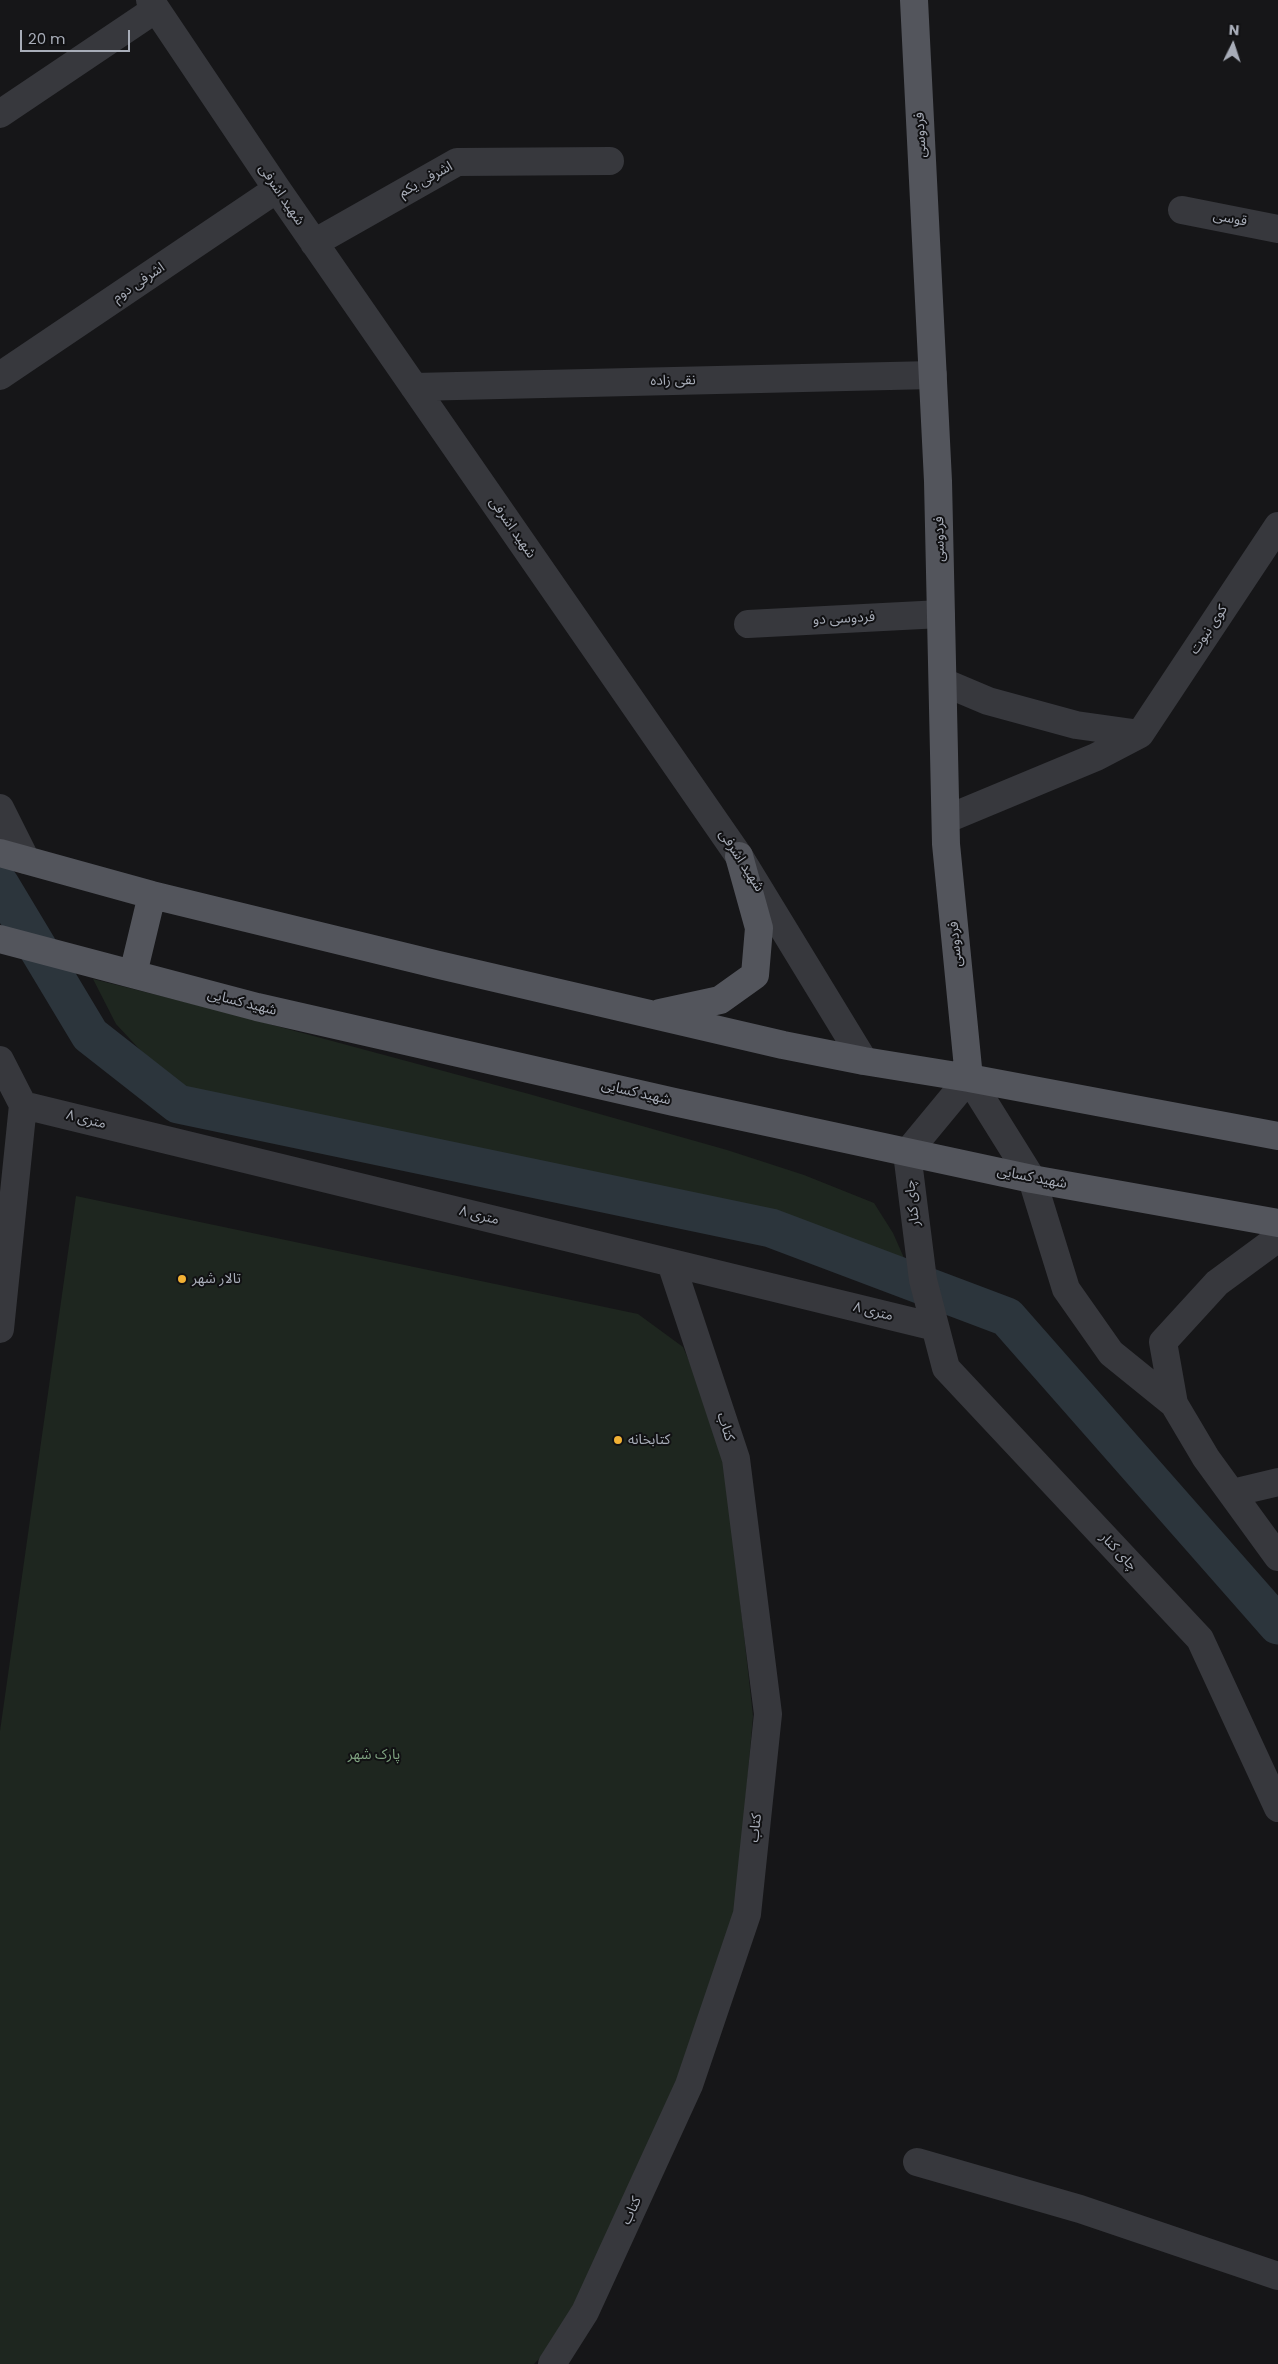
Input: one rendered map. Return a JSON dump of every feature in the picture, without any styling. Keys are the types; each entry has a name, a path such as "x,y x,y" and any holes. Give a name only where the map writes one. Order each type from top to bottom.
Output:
{"main road":[{"name":"فردوسی","path":"914,0 938,481 947,819 946,844 969,1078"},
{"path":"13,856 152,895 654,1015 864,1061 969,1078 1278,1136"},
{"path":"654,1015 720,1000 755,975 759,928 739,856"},
{"path":"133,974 152,895"},
{"name":"شهید کسایی","path":"0,939 257,1007 907,1153 1032,1179 1278,1223"}],"street":[{"path":"0,114 153,4"},
{"name":"شهید اشرفی","path":"153,4 314,243 739,856 864,1061"},
{"name":"اشرفی یکم","path":"314,243 457,162 610,161"},
{"name":"اشرفی دوم","path":"0,376 277,189"},
{"name":"قوسی","path":"1182,210 1278,229"},
{"name":"نقی زاده","path":"414,387 933,375"},
{"name":"کوی نبوت","path":"1140,734 1278,526"},
{"name":"فردوسی دو","path":"748,624 941,614"},
{"path":"943,682 988,701 1076,725 1140,734"},
{"path":"947,819 1096,757 1140,734"},
{"path":"0,808 13,856"},
{"path":"0,1060 23,1105 0,1329"},
{"path":"907,1153 969,1078 1032,1179 1066,1289 1111,1353 1174,1404 1206,1458 1278,1557"},
{"name":"۸ متری","path":"23,1105 935,1327"},
{"name":"چای کنار","path":"907,1153 923,1280 946,1368 1200,1639 1278,1808"},
{"path":"1174,1404 1163,1342 1217,1283 1278,1238"},
{"name":"کتاب","path":"552,2364 586,2312 689,2085 747,1914 768,1714 736,1459 671,1263"},
{"path":"1232,1493 1278,1482"},
{"path":"917,2162 1080,2209 1278,2276"}],"green space":[{"path":"93,979 217,1010 529,1094 727,1150 804,1175 874,1203 893,1233 908,1267 794,1218 476,1155 194,1091 158,1069 116,1024"},
{"name":"پارک شهر","path":"76,1196 638,1314 683,1347 722,1437 753,1716 735,1920 689,2085 585,2312 534,2364 0,2364 0,1731"}],"waterway":[{"path":"0,885 90,1035 178,1104 771,1228 1007,1317 1278,1625"}],"place":[{"name":"تالار شهر","path":"182,1279"},
{"name":"کتابخانه","path":"618,1440"}]}
